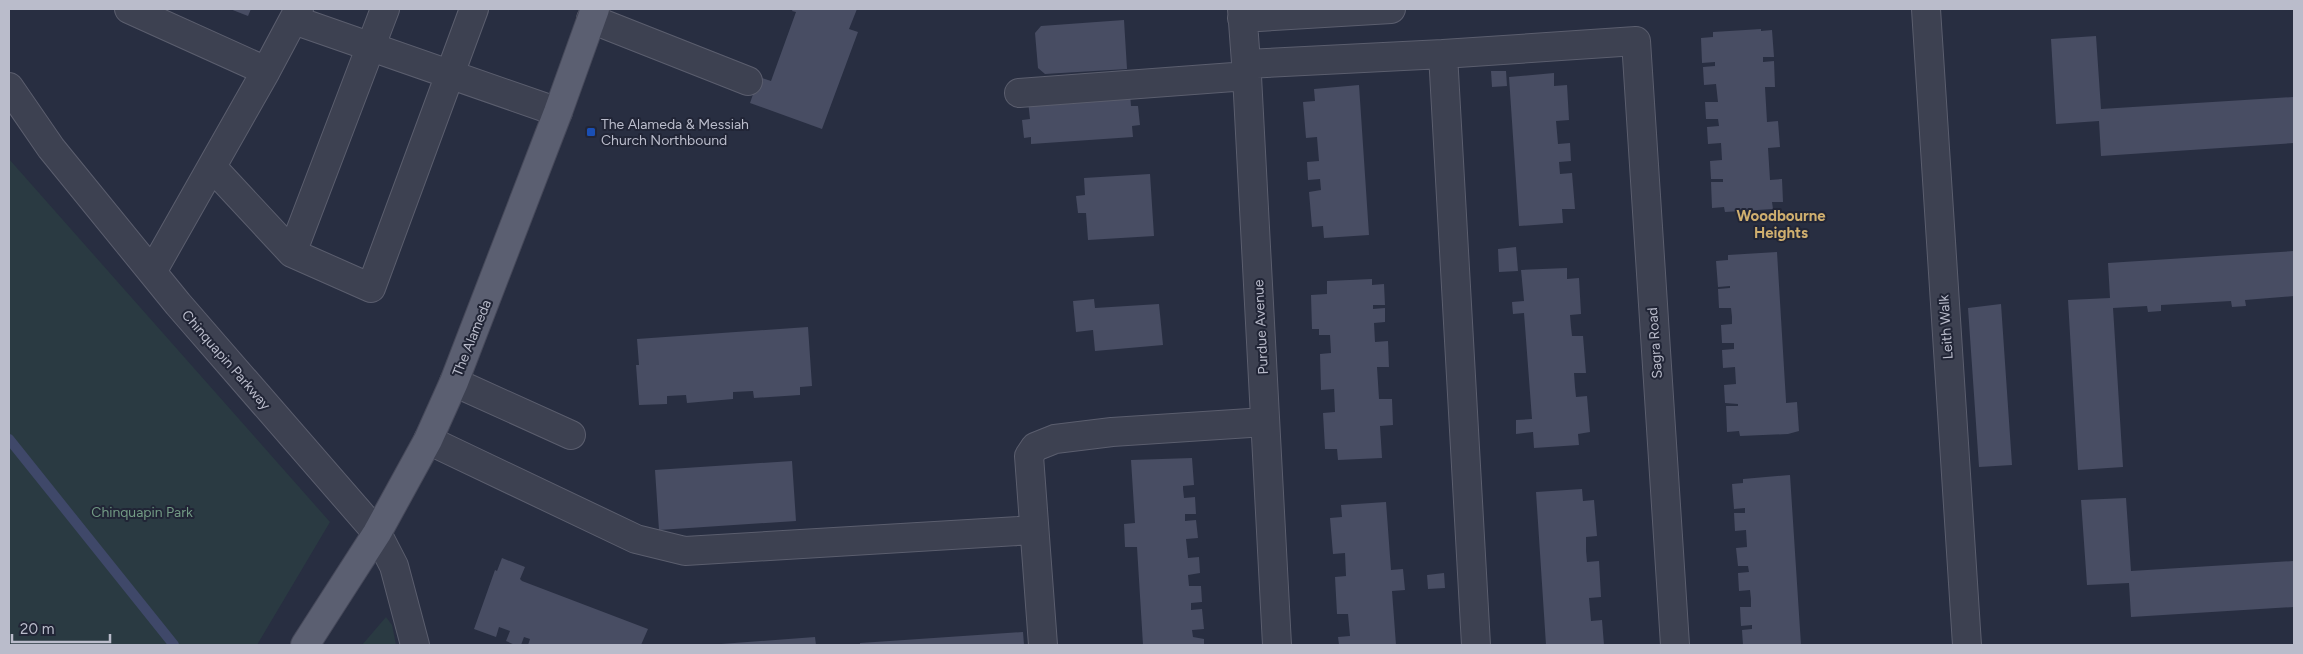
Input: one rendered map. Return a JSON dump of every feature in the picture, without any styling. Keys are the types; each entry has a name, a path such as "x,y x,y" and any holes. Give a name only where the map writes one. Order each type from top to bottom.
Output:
{"main road":[{"name":"The Alameda","path":"306,645 377,533 428,440 489,297 593,14"}],"street":[{"path":"129,9 266,71"},
{"path":"292,253 384,9"},
{"path":"212,167 292,253 372,288 474,9"},
{"path":"1242,13 1391,9"},
{"name":"Leith Walk","path":"1926,9 1967,645"},
{"name":"Purdue Avenue","path":"1242,13 1277,645"},
{"path":"152,272 266,71 296,14 370,47 558,112"},
{"path":"593,14 748,81"},
{"name":"Sagra Road","path":"1443,54 1636,41 1675,645"},
{"path":"1019,93 1246,70 1443,54 1476,645"},
{"name":"Chinquapin Parkway","path":"9,87 51,148 178,304 377,533 394,566 415,645"},
{"path":"454,382 572,435"},
{"path":"1043,645 1029,456 1035,447 1055,439 1112,432 1266,422"},
{"path":"428,440 636,539 685,551 1034,530"}],"green space":[{"name":"Chinquapin Park","path":"9,159 330,522 257,645 9,645"},
{"path":"386,617 392,625 396,645 362,645"}],"building":[{"path":"230,9 251,9 248,16"},
{"path":"793,9 857,9 849,29 858,32 822,129 750,103 759,77 771,81 796,12 792,11"},
{"path":"1124,20 1127,69 1045,74 1038,68 1035,33 1041,26"},
{"path":"1761,29 1761,31 1772,30 1774,57 1763,57 1763,62 1774,61 1775,87 1765,87 1767,122 1778,121 1780,147 1768,148 1770,180 1782,179 1783,202 1772,202 1773,209 1725,212 1724,207 1712,208 1711,182 1723,182 1723,179 1711,179 1710,161 1722,160 1721,143 1708,144 1707,127 1719,126 1718,119 1706,119 1705,102 1718,102 1716,84 1704,85 1703,67 1715,66 1715,62 1702,63 1701,38 1713,37 1713,32"},
{"path":"2096,36 2101,109 2294,97 2294,143 2101,156 2099,121 2056,124 2051,39"},
{"path":"1491,71 1506,71 1507,86 1492,87"},
{"path":"1554,73 1554,86 1567,85 1569,120 1556,121 1558,144 1570,143 1571,161 1559,162 1560,174 1572,173 1575,209 1562,209 1563,223 1519,226 1509,77"},
{"path":"1359,85 1369,235 1324,238 1323,226 1312,227 1309,192 1321,190 1320,179 1308,180 1307,162 1319,161 1317,137 1306,138 1303,102 1315,101 1314,89"},
{"path":"1130,94 1131,106 1138,106 1140,125 1132,126 1133,137 1031,144 1031,137 1024,138 1022,120 1030,119 1028,101"},
{"path":"1150,174 1154,236 1088,240 1086,213 1078,213 1076,196 1085,195 1084,178"},
{"path":"1516,247 1518,271 1499,272 1498,249"},
{"path":"2294,251 2294,296 2245,300 2246,306 2232,307 2231,301 2161,305 2161,311 2148,312 2147,306 2113,308 2123,467 2078,470 2068,300 2110,298 2108,263"},
{"path":"1777,252 1786,403 1797,402 1799,431 1788,434 1740,436 1739,431 1727,432 1726,406 1738,406 1738,404 1725,403 1724,385 1736,384 1735,367 1723,368 1722,350 1734,349 1734,343 1722,343 1721,325 1732,324 1732,317 1731,308 1719,308 1718,289 1730,288 1730,286 1718,287 1716,261 1728,260 1728,255"},
{"path":"1567,268 1567,279 1579,278 1581,314 1570,315 1572,336 1583,336 1586,373 1574,373 1575,387 1576,397 1587,396 1590,432 1578,434 1579,445 1534,448 1533,432 1516,434 1516,420 1532,419 1524,313 1513,314 1512,302 1524,301 1521,270"},
{"path":"1372,279 1372,285 1384,284 1385,305 1373,305 1373,309 1385,308 1385,322 1374,323 1375,342 1388,341 1389,367 1377,367 1379,399 1392,399 1393,425 1380,426 1382,458 1338,460 1337,449 1325,449 1323,413 1335,412 1334,389 1321,390 1320,354 1331,353 1330,335 1319,335 1319,329 1312,329 1311,295 1327,294 1327,281"},
{"path":"1094,299 1095,308 1159,304 1163,345 1095,351 1093,330 1076,332 1073,301"},
{"path":"2001,304 2012,465 1979,467 1968,308"},
{"path":"808,327 812,386 800,387 800,395 754,398 753,391 733,392 733,399 687,403 686,395 667,396 667,404 639,405 636,365 639,365 637,339"},
{"path":"1192,458 1194,485 1183,486 1183,489 1184,498 1195,497 1196,514 1185,514 1185,521 1196,520 1198,538 1186,539 1188,558 1199,557 1200,573 1188,575 1189,586 1201,586 1202,602 1191,603 1191,610 1202,609 1204,629 1192,630 1193,637 1204,639 1204,645 1143,645 1137,547 1125,547 1124,524 1135,523 1131,460"},
{"path":"792,461 796,521 659,530 655,470"},
{"path":"1790,475 1801,645 1743,645 1742,630 1752,629 1752,625 1741,626 1740,607 1751,607 1751,599 1750,590 1739,591 1738,573 1749,572 1748,566 1738,566 1736,548 1747,547 1746,530 1735,531 1734,513 1745,513 1745,508 1734,509 1732,484 1743,483 1743,479"},
{"path":"1582,489 1583,501 1594,500 1597,536 1586,537 1586,551 1587,562 1599,561 1601,597 1589,598 1591,621 1602,620 1604,645 1546,645 1536,492"},
{"path":"2126,498 2131,571 2294,561 2294,607 2131,617 2129,583 2087,585 2081,500"},
{"path":"1386,502 1391,570 1403,569 1405,590 1392,591 1396,645 1339,645 1338,637 1350,636 1348,614 1337,614 1335,577 1346,576 1345,553 1333,554 1330,518 1342,517 1341,505"},
{"path":"502,558 525,567 520,579 522,581 648,629 641,645 528,645 530,639 524,637 521,645 515,645 506,641 510,631 499,627 496,637 474,629 495,570 497,571"},
{"path":"1444,573 1445,588 1428,589 1427,575"},
{"path":"1023,632 1024,645 860,645 860,643"},
{"path":"815,637 816,645 721,645 721,644"}],"waterway":[{"path":"9,439 174,645"}],"place":[{"name":"The Alameda & Messiah Church Northbound","path":"591,132"}],"district":[{"name":"Woodbourne Heights","path":"1781,224"}]}
